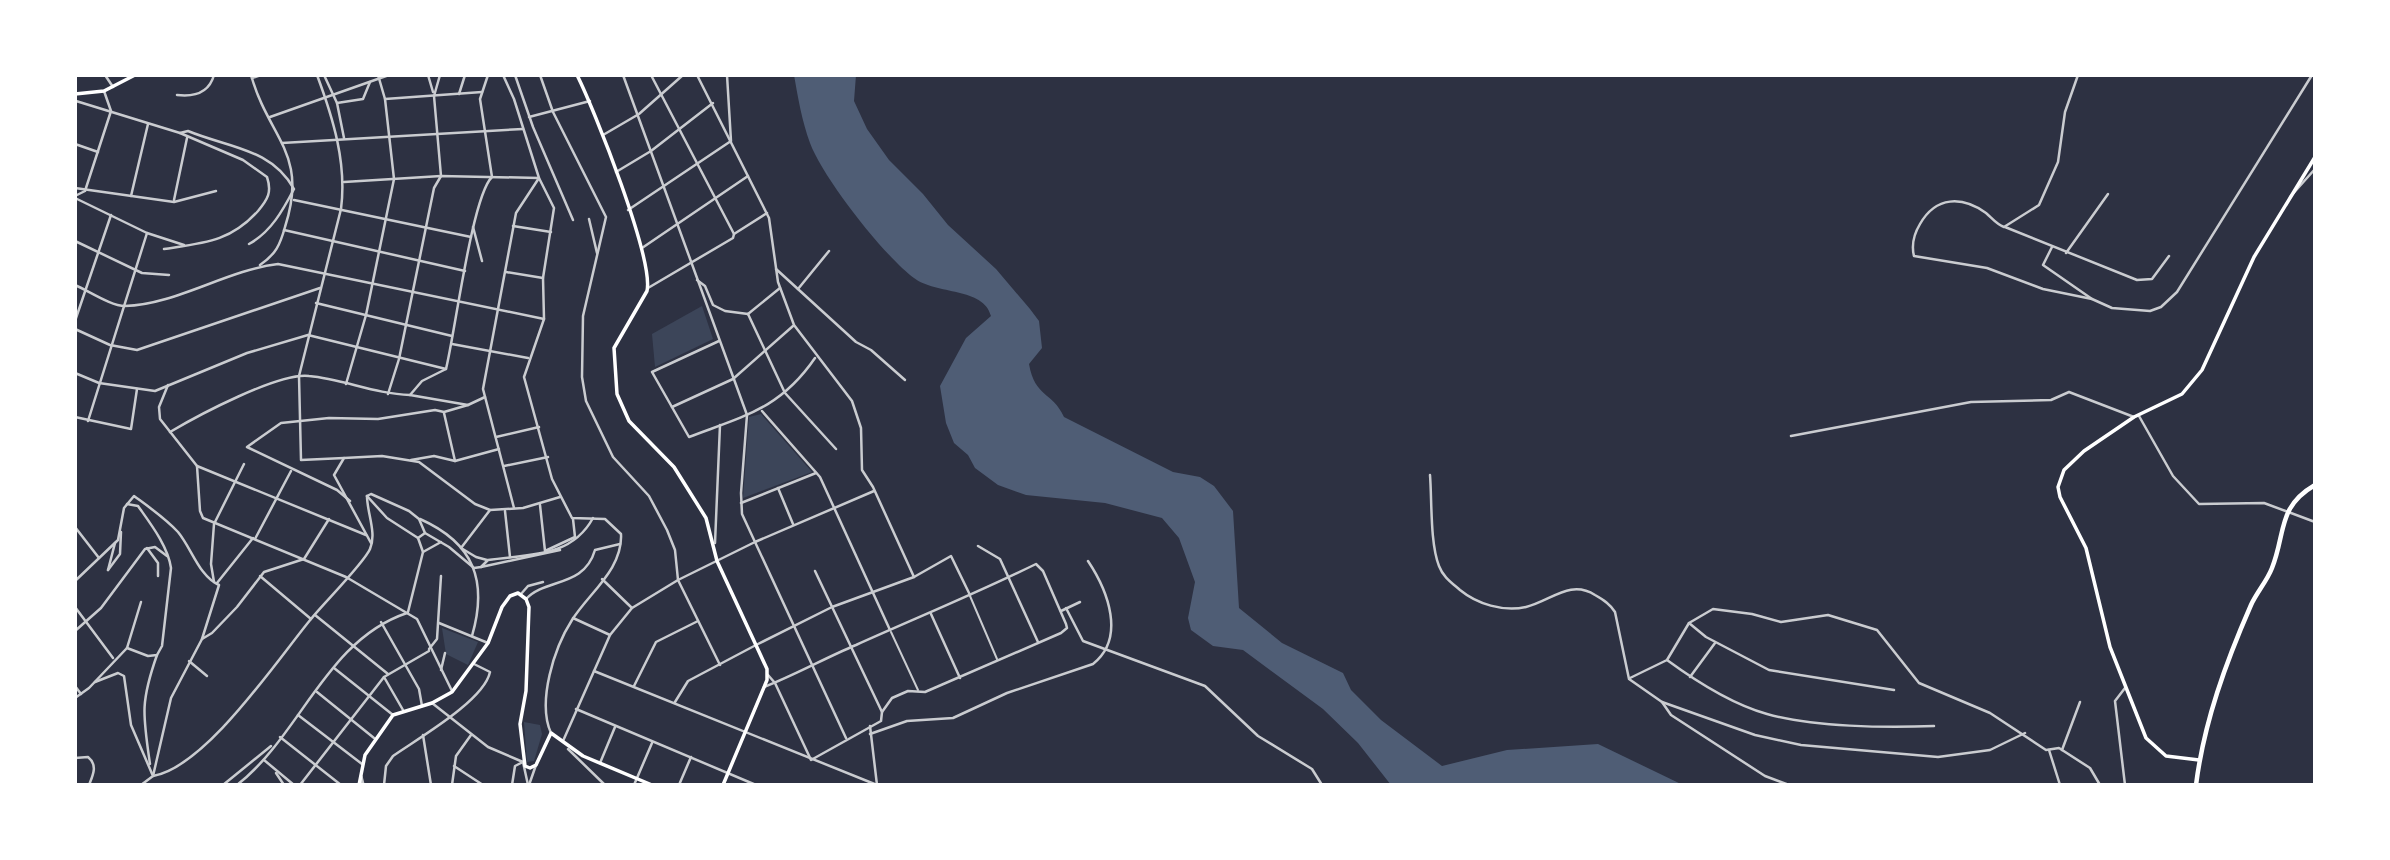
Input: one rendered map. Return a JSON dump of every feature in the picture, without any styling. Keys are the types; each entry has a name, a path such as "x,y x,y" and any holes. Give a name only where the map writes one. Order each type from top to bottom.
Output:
{"main road":[{"path":"76,95 104,91 135,75"},
{"path":"576,75 603,135 642,248 648,288 615,343 613,355 616,391 629,421 686,485 706,518 715,543 717,561 768,676 723,785"},
{"path":"2199,760 2166,756 2153,747 2124,688 2110,647 2087,548 2062,502 2058,487 2068,465 2089,447 2136,415 2179,396 2193,382 2254,257 2315,157"},
{"path":"2196,785 2199,760 2227,663 2253,601 2272,570 2287,510 2297,498 2315,485"},
{"path":"361,785 362,764 374,738 393,715 432,703 452,692 488,643 502,607 510,596 521,594 526,599 528,661 520,724 523,762 527,767 536,765 551,733 568,749 652,785"}],"street":[{"path":"105,75 113,87"},
{"path":"177,95 187,96 202,92 212,84 214,75"},
{"path":"259,266 279,248 294,200 292,170 252,77 261,75"},
{"path":"317,75 336,140 344,182 341,209 331,240 299,376 301,460 382,456 419,462 475,504 490,510 540,505 560,497"},
{"path":"324,75 337,103 345,140"},
{"path":"269,117 389,75"},
{"path":"388,394 399,359 410,292 434,188 441,176 434,96 428,75"},
{"path":"434,96 440,75"},
{"path":"459,94 466,75"},
{"path":"488,75 482,92 492,177"},
{"path":"503,75 539,178 554,208 543,278 544,319 540,337 524,369 525,386 560,497 572,518 575,537 545,551"},
{"path":"515,75 529,117 573,220"},
{"path":"540,75 554,112 606,217 583,316 582,377 586,401 613,457 655,506 675,550 678,580 720,665"},
{"path":"623,75 747,415 742,514 846,738"},
{"path":"650,75 714,201 734,234"},
{"path":"603,135 639,114 683,75"},
{"path":"696,75 713,103 767,213 775,268 794,325 852,401 861,428 860,462 914,577"},
{"path":"727,75 731,141"},
{"path":"2004,227 2039,205 2058,163 2065,112 2078,75"},
{"path":"2052,247 2043,265 2092,299 2112,308 2150,311 2174,296 2312,75"},
{"path":"346,384 366,315 394,179 385,99 378,77"},
{"path":"337,103 363,99 370,82"},
{"path":"75,197 85,191 111,111 104,91"},
{"path":"385,99 482,92"},
{"path":"76,95 75,101 180,134 243,160 262,172 270,186 267,200 237,232 187,246 164,249"},
{"path":"529,117 590,101"},
{"path":"615,172 651,151 713,103"},
{"path":"131,196 148,123"},
{"path":"282,143 523,129"},
{"path":"180,134 188,131 267,158 282,170 294,189"},
{"path":"174,202 187,138"},
{"path":"628,210 731,141"},
{"path":"75,144 98,152"},
{"path":"2290,197 2296,194 2315,169"},
{"path":"344,182 441,176 539,178"},
{"path":"642,248 748,176"},
{"path":"410,394 422,381 446,369 473,227 485,184 492,177"},
{"path":"514,508 485,397 489,351 513,226 519,205 539,178"},
{"path":"75,188 174,202 216,191"},
{"path":"249,244 258,239 282,213 294,189"},
{"path":"2066,253 2108,194"},
{"path":"75,197 147,233 187,246"},
{"path":"294,200 471,237"},
{"path":"2092,299 2056,293 1972,264 1914,256 1913,241 1924,217 1947,201 1964,202 2004,227 2137,280 2152,279 2169,256"},
{"path":"648,288 733,239 734,234 767,213"},
{"path":"75,321 111,215"},
{"path":"589,219 598,256"},
{"path":"513,226 551,232"},
{"path":"473,227 482,261"},
{"path":"284,230 465,271"},
{"path":"88,421 147,233"},
{"path":"75,241 136,270 169,275"},
{"path":"797,289 829,251"},
{"path":"75,285 123,307 184,293 259,266 278,264 544,319"},
{"path":"775,268 856,342 871,350 905,380"},
{"path":"506,272 543,278"},
{"path":"696,279 705,286 713,305 725,311 748,313 780,288"},
{"path":"75,329 110,345 137,350 320,288"},
{"path":"316,303 454,336"},
{"path":"748,313 785,393 836,449"},
{"path":"672,407 733,379 794,325"},
{"path":"75,373 99,383 155,391 247,353 308,335 446,369"},
{"path":"719,341 653,372 689,437 762,410 785,393 816,357"},
{"path":"452,344 529,358"},
{"path":"170,432 219,405 299,376 388,394 410,394 468,405"},
{"path":"168,385 159,407 160,419 197,466 366,535"},
{"path":"75,417 131,429 137,389"},
{"path":"1791,436 1971,402 2046,401 2069,391 2136,415 2173,476 2199,504 2264,503 2315,522"},
{"path":"350,501 337,490 247,447 281,423 329,418 378,419 435,410 444,412 485,397"},
{"path":"762,410 817,472 918,691"},
{"path":"444,412 455,461"},
{"path":"715,543 720,425"},
{"path":"495,437 539,427"},
{"path":"410,460 433,456 455,461 499,449"},
{"path":"504,466 548,457"},
{"path":"344,458 334,475 371,543"},
{"path":"217,584 211,559 215,524 238,482 244,464"},
{"path":"197,466 201,515 215,524 346,577 417,619 429,650 452,692"},
{"path":"153,776 171,698 202,639 217,584 254,538 279,498 292,470"},
{"path":"741,503 817,472"},
{"path":"1430,475 1438,565 1447,579 1468,596 1484,604 1507,608 1526,607 1574,588 1585,589 1611,604 1615,612 1629,679 1662,702 1787,743 1837,749 1938,757 1990,750 2025,733"},
{"path":"777,488 793,524"},
{"path":"563,742 610,635 632,608 678,580 755,542 874,491"},
{"path":"121,532 115,543 108,570 120,554 127,504 134,496 168,522 193,553 205,576 217,584"},
{"path":"367,496 376,496 419,519 476,557 488,560 561,550"},
{"path":"367,496 387,518 418,538 423,552 407,613"},
{"path":"141,785 153,776 170,771 207,743 265,680 311,619 368,552 371,543 367,496"},
{"path":"127,504 138,506 170,558 162,646 144,691 143,714 153,776"},
{"path":"540,505 545,551"},
{"path":"461,548 490,510"},
{"path":"505,510 510,557"},
{"path":"551,733 546,720 548,692 558,651 573,618 617,562 621,534 605,519 572,518"},
{"path":"419,519 425,533 474,568 561,550 584,534 593,518"},
{"path":"202,639 212,633 237,607 260,576 304,559 329,519"},
{"path":"75,527 100,558"},
{"path":"418,538 425,533"},
{"path":"423,552 441,542"},
{"path":"75,581 83,577 115,543"},
{"path":"526,599 531,593 574,577 593,557 595,550 620,544"},
{"path":"978,546 1000,559 1038,642"},
{"path":"75,631 101,608 147,548 155,547 170,558"},
{"path":"147,548 158,563 158,576"},
{"path":"461,548 472,559 474,568 479,611 472,636"},
{"path":"675,702 688,681 755,645 832,607 914,577 951,556 998,660"},
{"path":"481,567 488,560"},
{"path":"870,734 907,721 953,718 1007,693 1093,664 1108,651 1112,638 1109,610 1088,561"},
{"path":"764,688 1037,564 1040,566 1067,628 925,692 918,691 892,698 881,712"},
{"path":"811,760 846,738 881,721 881,712 815,571"},
{"path":"260,576 311,619"},
{"path":"300,785 384,677 429,650 437,639 441,576"},
{"path":"602,579 632,608"},
{"path":"521,594 528,586 543,582"},
{"path":"75,698 95,682 113,659 127,648 141,602"},
{"path":"1061,611 1080,602"},
{"path":"75,607 113,659"},
{"path":"1066,608 1083,641 1205,686 1258,736 1312,769 1322,785"},
{"path":"1629,679 1667,660 1689,623 1713,610 1728,609 1781,622 1828,615 1877,630 1919,683 1990,713 2025,733 2038,746 2049,750 2062,750 2090,768 2100,785"},
{"path":"238,784 263,760 352,645 381,622 407,613"},
{"path":"931,613 960,678"},
{"path":"315,615 388,674"},
{"path":"573,618 610,635"},
{"path":"634,686 656,642 698,621"},
{"path":"381,622 419,689 422,706"},
{"path":"439,623 488,643"},
{"path":"1689,623 1715,642 1769,670 1894,690"},
{"path":"1690,677 1715,642"},
{"path":"127,648 148,656 157,655"},
{"path":"441,670 445,653"},
{"path":"1667,660 1690,677 1738,704 1790,720 1901,728 1934,726"},
{"path":"190,661 207,677"},
{"path":"384,785 389,760 470,700 489,678 491,672 474,664"},
{"path":"334,668 393,715"},
{"path":"594,671 877,785 870,726"},
{"path":"95,682 118,673 124,676 131,724 151,767"},
{"path":"768,676 775,683 811,760"},
{"path":"384,677 403,710"},
{"path":"75,686 81,694"},
{"path":"2124,688 2116,697 2115,706 2125,785"},
{"path":"315,691 374,738"},
{"path":"1662,702 1671,715 1765,776 1788,785"},
{"path":"2062,750 2080,702"},
{"path":"432,703 488,747 523,762"},
{"path":"576,709 756,785"},
{"path":"298,715 362,764"},
{"path":"600,763 615,726"},
{"path":"424,735 432,785"},
{"path":"452,785 453,765 460,748 471,735"},
{"path":"280,737 341,785"},
{"path":"634,785 653,742"},
{"path":"223,785 274,745"},
{"path":"568,749 605,785"},
{"path":"2049,750 2060,785"},
{"path":"75,758 88,757 92,760 94,768 89,785"},
{"path":"679,785 691,757"},
{"path":"263,760 294,785"},
{"path":"512,785 515,766 523,762"},
{"path":"523,762 528,785"},
{"path":"268,764 284,785"},
{"path":"453,765 483,785"},
{"path":"528,785 536,765"}],"shaded area":[{"path":"794,75 856,75 854,101 867,129 889,160 923,194 948,225 996,269 1039,321 1042,348 1029,364 1035,383 1064,417 1173,472 1200,477 1214,486 1233,511 1239,608 1282,643 1343,673 1351,690 1381,720 1442,766 1507,750 1598,744 1683,785 1391,785 1358,743 1323,709 1243,650 1213,646 1191,630 1188,618 1195,582 1179,538 1162,518 1105,503 1026,495 998,485 975,468 968,455 954,443 946,423 940,386 966,338 991,316 987,307 969,296 934,287 914,278 871,235 817,158 805,126"},
{"path":"702,306 713,339 655,367 652,334"},
{"path":"761,414 812,472 743,498 749,417"},
{"path":"442,628 478,642 468,665 446,654"},
{"path":"524,722 540,725 542,734 534,761 527,762"}]}
